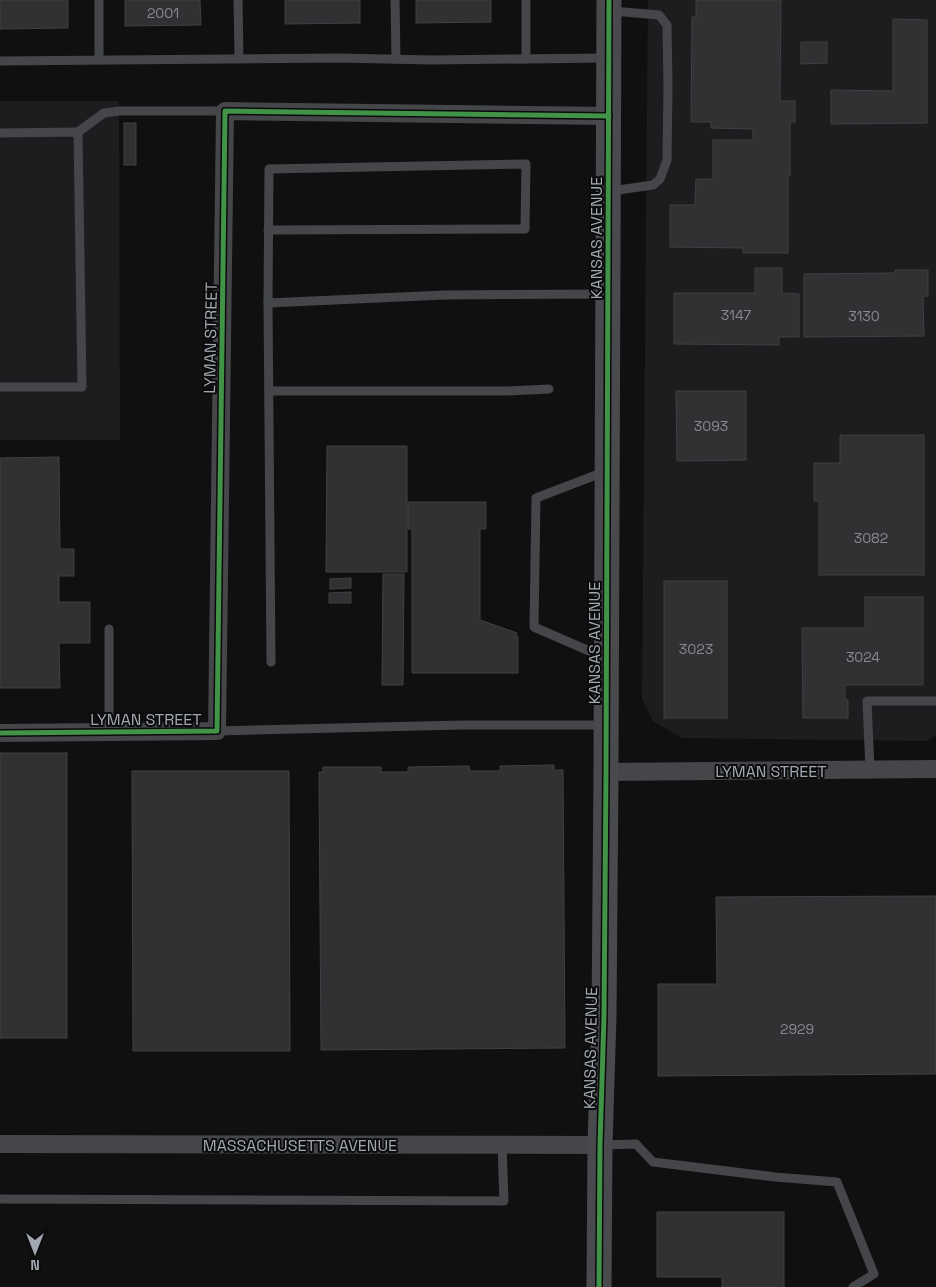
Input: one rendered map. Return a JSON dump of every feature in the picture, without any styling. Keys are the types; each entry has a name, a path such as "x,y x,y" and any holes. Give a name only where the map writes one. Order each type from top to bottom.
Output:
{"street":[{"name":"KANSAS AVENUE","path":"599,1287 606,772 609,6"},
{"path":"225,111 609,116"},
{"name":"LYMAN STREET","path":"0,733 217,731 225,111"},
{"name":"LYMAN STREET","path":"606,772 936,770"},
{"name":"MASSACHUSETTS AVENUE","path":"0,1144 600,1145"}],"lane":[{"path":"98,0 98,60"},
{"path":"238,0 239,59"},
{"path":"395,0 396,59"},
{"path":"526,0 526,59"},
{"path":"608,191 653,186 660,178 666,160 668,87 667,25 659,15 609,6"},
{"path":"0,61 609,58"},
{"path":"0,134 78,132 104,112 225,111"},
{"path":"0,387 82,387 78,132"},
{"path":"268,230 525,229 526,164 269,168 268,230 268,302 271,662"},
{"path":"268,302 444,295 608,294"},
{"path":"269,391 506,391 549,389"},
{"path":"606,658 534,626 536,498 607,471"},
{"path":"109,629 109,732"},
{"path":"870,770 867,701 936,701"},
{"path":"217,731 462,725 606,725"},
{"path":"600,1145 636,1144 653,1162 775,1177 837,1182 874,1274 853,1287"},
{"path":"0,1199 504,1201 502,1145"}],"shaded area":[{"path":"648,0 936,0 936,735 927,741 682,738 653,721 642,699"},
{"path":"0,101 119,101 120,440 0,440"}],"building":[{"path":"0,0 68,0 68,28 0,29"},
{"path":"125,0 200,0 201,25 125,26"},
{"path":"285,0 360,0 360,23 285,24"},
{"path":"416,0 491,0 491,22 416,23"},
{"path":"696,0 781,0 780,101 795,101 795,122 790,122 788,253 743,253 743,248 670,247 670,205 695,205 696,179 713,179 713,140 753,140 753,129 711,128 711,122 691,122 692,17 696,17"},
{"path":"893,19 927,20 927,123 831,124 831,90 893,91"},
{"path":"801,42 827,42 827,63 801,64"},
{"path":"124,123 136,123 136,165 124,165"},
{"path":"755,268 782,268 782,293 799,294 799,337 779,337 779,345 674,344 674,293 755,293"},
{"path":"895,270 928,270 928,296 923,296 924,336 804,337 804,274 895,273"},
{"path":"676,391 746,391 746,460 677,461"},
{"path":"840,435 924,435 924,575 819,575 819,501 814,501 814,463 840,463"},
{"path":"327,446 407,446 407,572 326,572"},
{"path":"59,457 60,549 74,549 74,576 59,576 59,602 90,602 90,643 59,643 60,688 0,688 0,458"},
{"path":"408,502 486,502 486,529 480,529 480,620 517,633 518,673 412,673 412,529 408,529"},
{"path":"383,574 404,574 403,685 382,685"},
{"path":"351,578 351,588 330,589 330,579"},
{"path":"664,581 727,581 727,718 664,718"},
{"path":"351,592 351,603 329,603 329,593"},
{"path":"865,597 923,597 923,685 845,685 845,700 848,700 848,718 803,718 802,628 865,628"},
{"path":"0,753 67,753 67,1038 0,1038"},
{"path":"554,765 554,770 563,770 565,1048 321,1050 319,772 323,772 323,767 381,767 381,772 408,772 408,767 469,766 470,771 500,771 500,766"},
{"path":"132,771 289,771 290,1051 133,1051"},
{"path":"936,896 936,1074 658,1076 658,984 717,984 716,897"},
{"path":"657,1212 784,1212 784,1287 722,1287 722,1277 657,1277"}],"cycle path":[{"path":"599,1287 606,772 609,0"},
{"path":"0,733 217,731 225,111 609,116"}]}
